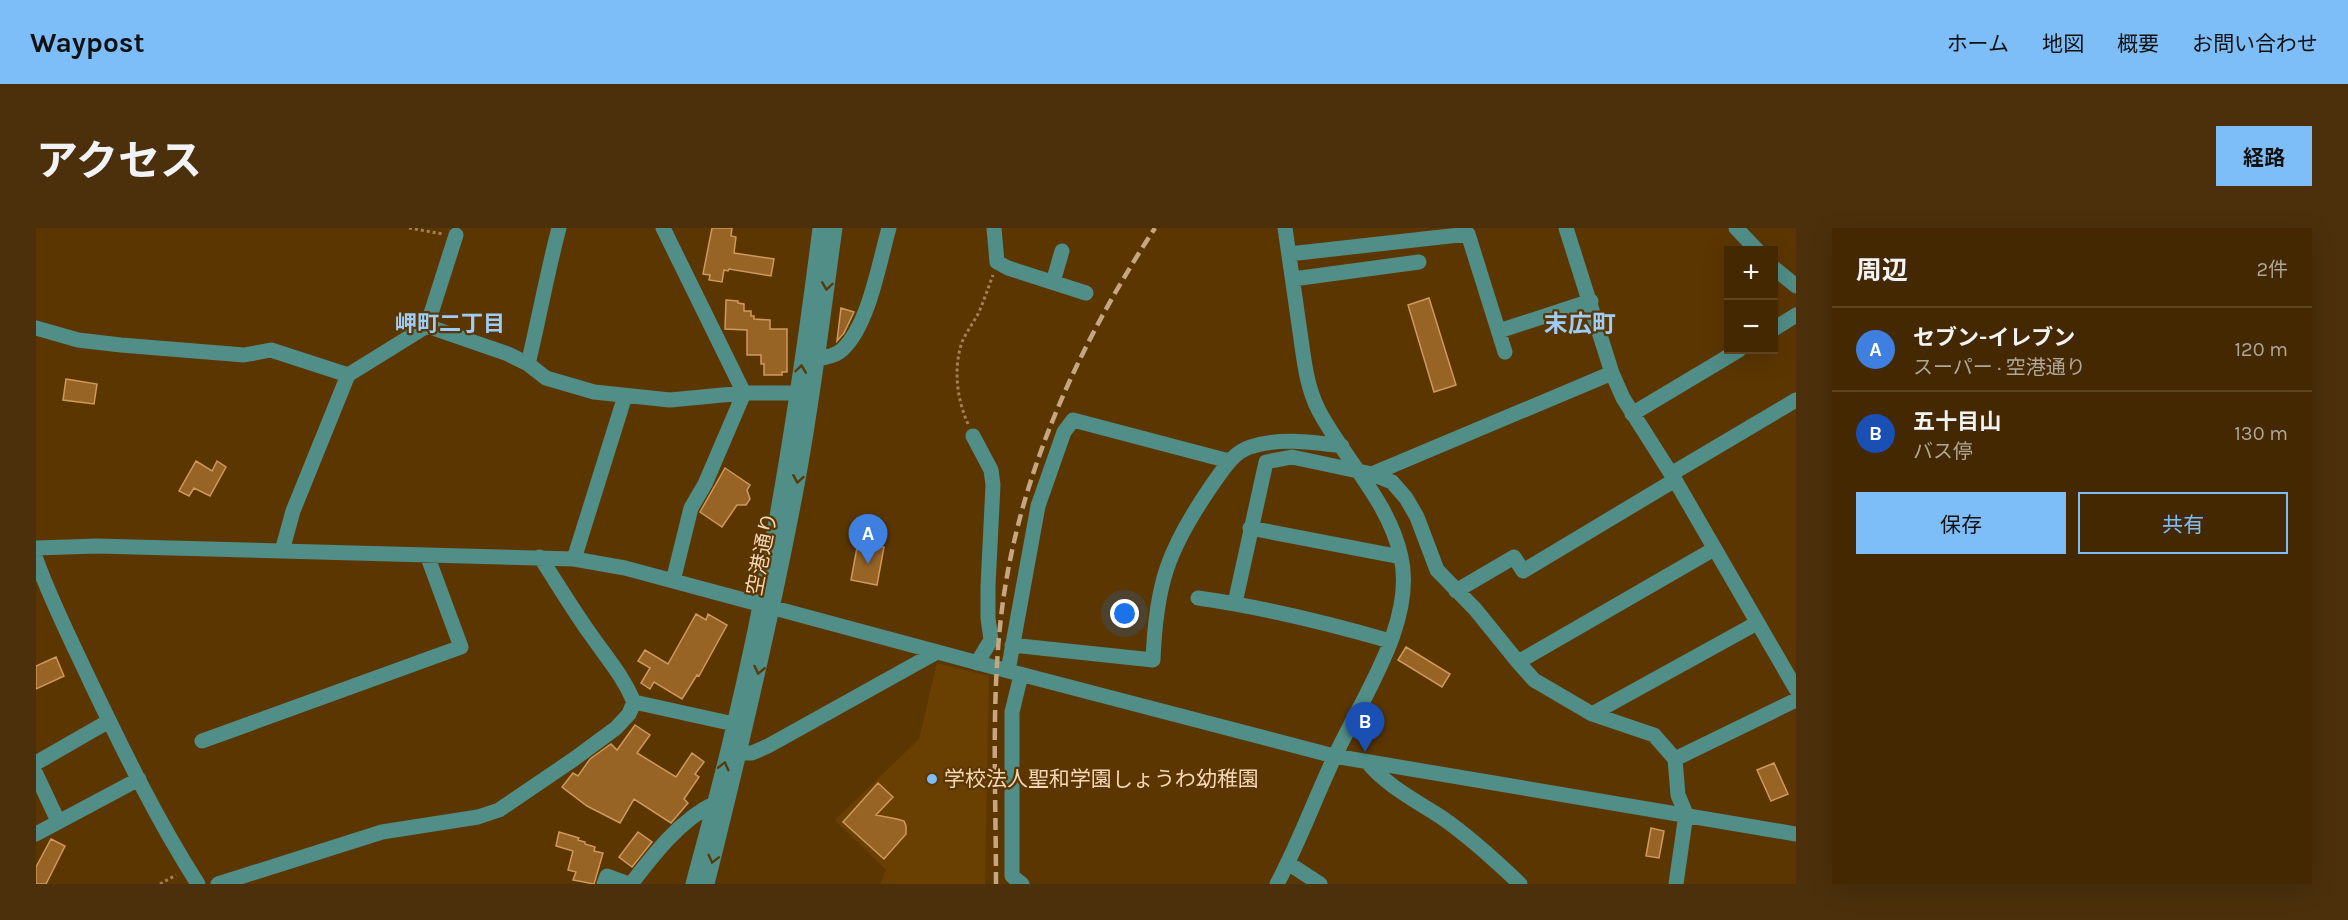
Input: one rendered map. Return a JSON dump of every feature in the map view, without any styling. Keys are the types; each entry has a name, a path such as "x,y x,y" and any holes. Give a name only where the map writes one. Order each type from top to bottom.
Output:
{"street":[{"path":"528,364 539,319 545,278 559,228"},
{"path":"663,228 744,393 705,484 691,508 673,581"},
{"name":"空港通り","path":"707,884 740,753 766,606 820,228"},
{"name":"空港通り","path":"693,884 797,483 835,228"},
{"path":"817,359 833,356 842,350 851,338 868,305 889,228"},
{"path":"994,228 997,262 1008,268 1086,293"},
{"path":"1276,884 1288,863 1334,756 1375,678 1400,610 1403,592 1401,557 1366,472 1342,446 1319,411 1308,385 1285,228"},
{"path":"1566,228 1612,373 1632,414 1673,477 1796,689"},
{"path":"1736,228 1753,246"},
{"path":"1289,254 1468,234 1506,352"},
{"path":"282,551 293,511 348,375 427,326 456,235"},
{"path":"1053,282 1062,251"},
{"path":"1293,279 1419,262"},
{"path":"1778,272 1796,286"},
{"path":"1499,331 1591,301"},
{"path":"1778,326 1796,315"},
{"path":"427,326 528,364 546,378 594,392 670,400 744,393 798,393"},
{"path":"36,328 78,340 121,345 244,355 271,350 348,375"},
{"path":"1632,414 1732,354"},
{"path":"1366,472 1612,373"},
{"path":"574,559 625,396"},
{"path":"1456,591 1514,557 1522,571 1796,400"},
{"path":"1022,884 1012,876 1014,673 1012,645 1038,507 1064,432 1073,420 1229,461"},
{"path":"973,436 991,470 993,492 988,586 991,640 977,663"},
{"path":"1012,645 1154,660 1155,619 1167,564 1177,540 1229,461 1244,449 1270,442 1304,441 1342,446"},
{"path":"1235,603 1266,462 1292,457 1366,472 1392,483 1406,498 1418,517 1437,570 1475,609 1534,680 1592,714 1654,735 1675,759 1678,795 1686,814 1676,884"},
{"path":"1250,528 1401,557"},
{"path":"36,548 97,546 540,556 574,559 625,568 1334,756 1796,834"},
{"path":"1518,662 1714,549"},
{"path":"202,741 462,647 427,555"},
{"path":"218,884 382,832 478,817 499,810 616,728 629,714 634,702 617,668 591,636 540,556"},
{"path":"36,559 46,586 109,721 198,884"},
{"path":"1198,598 1235,603 1390,640"},
{"path":"1592,714 1757,623"},
{"path":"740,753 752,753 768,746 938,652"},
{"path":"1675,759 1796,700"},
{"path":"634,702 735,724"},
{"path":"36,762 109,721"},
{"path":"1367,762 1378,776 1442,818 1489,853 1520,884"},
{"path":"36,774 58,821"},
{"path":"36,834 139,779"},
{"path":"604,884 607,876 630,884 674,834 699,810 715,802"},
{"path":"1288,863 1320,884"}],"path":[{"path":"409,228 456,235"},
{"path":"973,436 963,412 957,386 957,363 963,341 979,311 997,262"},
{"path":"160,884 188,868"}],"shaded area":[{"name":"学校法人聖和学園しょうわ幼稚園","path":"937,663 989,676 985,884 880,884 886,870 835,820 919,739"}],"building":[{"path":"712,228 732,228 731,236 736,237 734,253 774,259 771,276 729,269 724,270 722,282 709,280 710,275 703,274"},
{"path":"1429,298 1456,385 1434,392 1408,305"},
{"path":"726,300 744,304 744,311 751,311 754,319 770,320 770,329 787,329 787,372 782,372 782,375 764,375 761,355 747,355 747,330 725,329"},
{"path":"841,308 854,312 844,333 837,341"},
{"path":"66,379 97,384 94,404 63,400"},
{"path":"196,461 212,471 217,461 226,467 210,496 194,488 189,496 179,491"},
{"path":"725,468 750,485 747,490 750,499 746,505 737,505 722,527 700,512"},
{"path":"858,542 884,547 877,585 851,580"},
{"path":"696,614 706,620 708,614 727,625 699,676 697,675 682,699 654,682 650,689 641,683 650,668 638,661 645,650 668,664"},
{"path":"1406,647 1450,674 1442,687 1398,660"},
{"path":"56,657 64,676 36,689 36,666"},
{"path":"635,725 650,735 637,753 676,777 692,753 704,762 695,774 699,777 684,799 688,803 671,823 634,799 620,823 587,806 562,787 573,773 578,776 590,759 608,746 611,744 617,750"},
{"path":"1774,763 1788,794 1771,801 1757,770"},
{"path":"878,783 893,797 876,815 904,821 906,826 906,834 884,859 843,822"},
{"path":"1651,828 1664,831 1659,858 1646,856"},
{"path":"559,832 579,838 578,840 585,844 595,847 594,851 603,853 594,884 573,880 576,872 568,870 573,851 556,846"},
{"path":"638,832 652,842 632,867 619,857"},
{"path":"51,839 65,846 46,884 36,884 36,867"}],"railway":[{"path":"996,884 995,717 998,650 1009,565 1021,513 1037,463 1077,365 1127,272 1155,228"}],"place":[{"name":"セブン-イレブン","path":"868,564"},
{"name":"五十目山","path":"1365,752"},
{"name":"学校法人聖和学園しょうわ幼稚園","path":"932,779"}],"district":[{"name":"岬町二丁目","path":"450,323"},
{"name":"末広町","path":"1580,324"}]}
